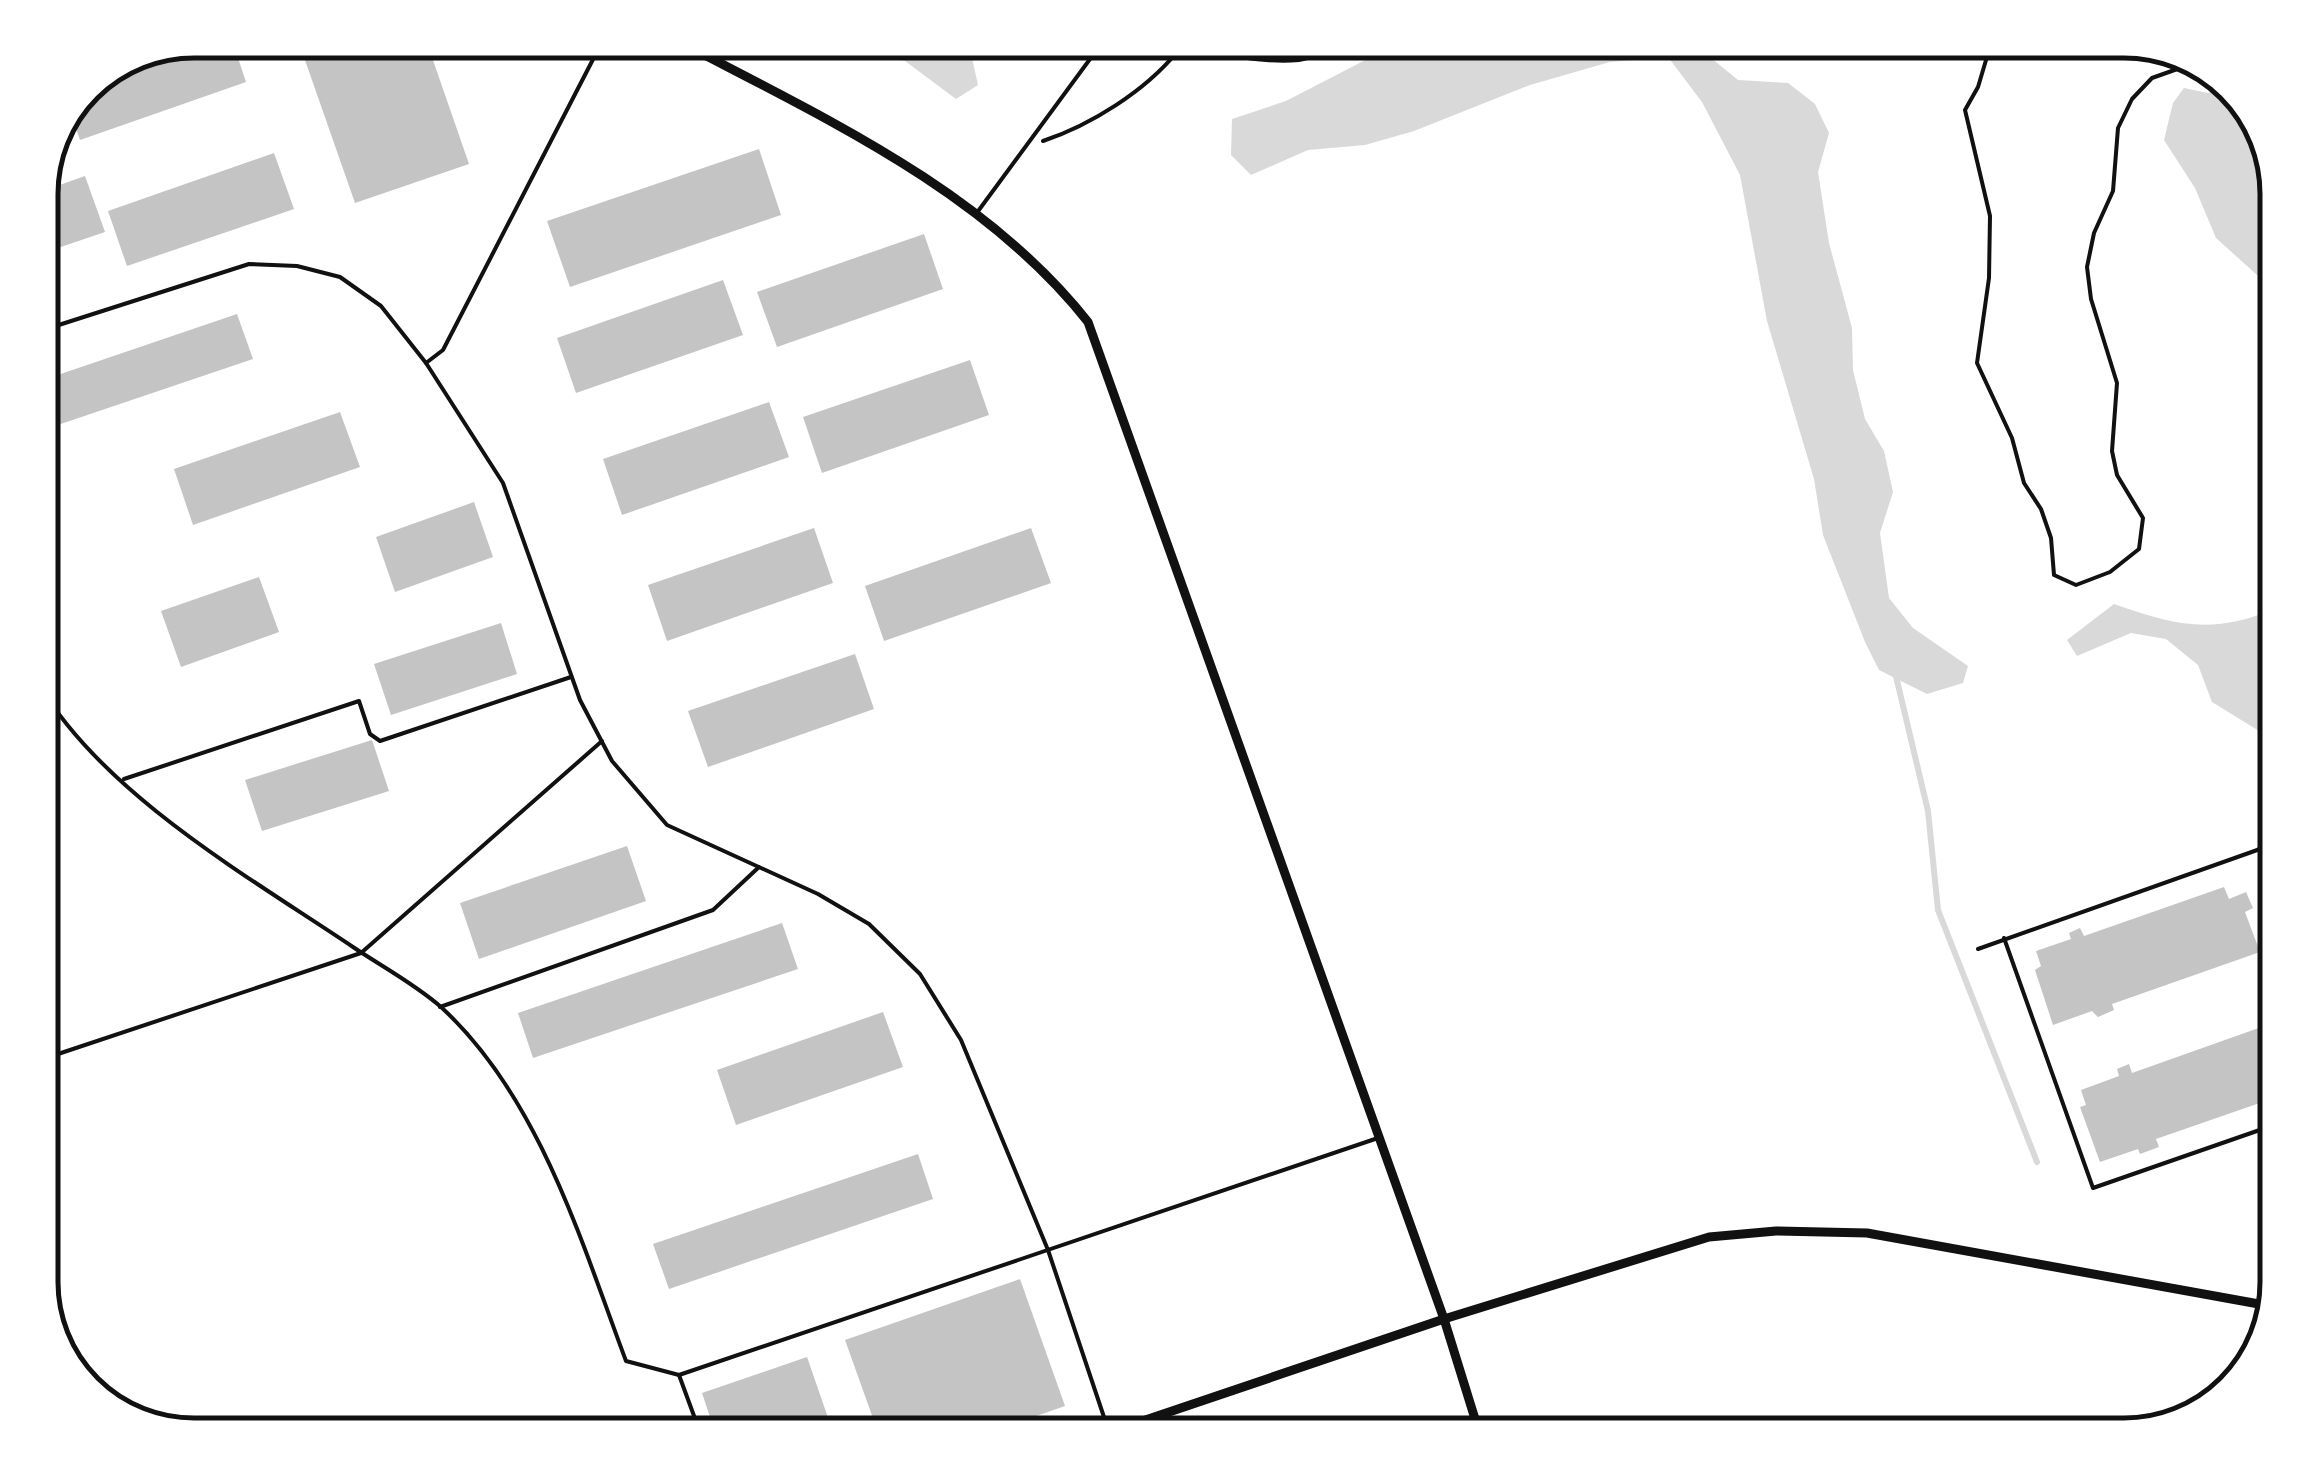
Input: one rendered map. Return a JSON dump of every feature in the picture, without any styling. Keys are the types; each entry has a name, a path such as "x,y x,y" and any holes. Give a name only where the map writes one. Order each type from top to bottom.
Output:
{"street":[{"path":"710,58 870,142 976,214 1062,289 1088,322 1444,1318 1475,1418"},
{"path":"1152,1418 1444,1318 1709,1237 1776,1231 1866,1233 2257,1304"}],"lane":[{"path":"426,363 444,350 594,58"},
{"path":"976,214 1091,58"},
{"path":"58,326 248,264 297,266 340,277 382,306 426,363 503,483 572,677 612,761 668,824 760,866 868,924 920,974 962,1040 1048,1250 1100,1418"},
{"path":"124,779 358,701 370,734 380,741 572,677"},
{"path":"58,716 124,779 242,873 440,1007 502,1078 550,1169 626,1361 679,1375 1378,1138"},
{"path":"58,1054 361,952 602,741"},
{"path":"1978,949 2259,849 2260,852"},
{"path":"440,1007 713,910 760,866"},
{"path":"2004,938 2093,1188 2260,1130"},
{"path":"679,1375 695,1418"}],"path":[{"path":"1024,147 1077,130 1158,75 1172,58"},
{"path":"1271,58 1307,58"},
{"path":"1987,58 1978,86 1964,110 1990,216 1989,278 1978,363 2012,438 2024,484 2041,510 2050,538 2054,575 2076,585 2110,572 2138,550 2143,518 2118,475 2112,451 2117,383 2091,298 2087,267 2094,233 2112,191 2118,128 2132,99 2152,78 2178,69"}],"shaded area":[{"path":"895,58 972,58 978,85 956,99 905,61"},
{"path":"1369,58 1656,58 1610,62 1530,85 1414,131 1365,145 1308,150 1251,175 1231,155 1232,119 1286,101"},
{"path":"1669,58 1711,58 1738,80 1788,83 1815,104 1829,133 1818,172 1829,243 1852,328 1853,370 1865,419 1884,451 1893,492 1880,533 1889,598 1913,628 1968,666 1963,683 1927,694 1879,670 1865,642 1823,535 1814,479 1767,321 1740,175 1702,102"},
{"path":"2184,88 2213,91 2237,118 2257,167 2260,278 2216,238 2195,188 2164,140 2173,103"},
{"path":"2114,604 2157,618 2195,624 2233,622 2260,614 2260,732 2212,702 2198,665 2166,639 2131,633 2077,656 2067,640"}],"building":[{"path":"238,58 246,82 80,140 75,127 97,97 141,68 167,60"},
{"path":"304,58 432,58 469,164 355,203"},
{"path":"759,149 781,215 570,287 547,221"},
{"path":"274,153 294,209 127,266 108,211"},
{"path":"85,176 105,232 58,248 58,186"},
{"path":"924,234 943,289 777,347 757,292"},
{"path":"723,280 743,335 576,393 557,338"},
{"path":"237,314 253,359 58,425 58,375"},
{"path":"970,360 989,415 822,473 803,417"},
{"path":"769,402 789,457 622,515 603,459"},
{"path":"340,412 360,467 193,525 174,469"},
{"path":"474,502 493,557 395,592 376,537"},
{"path":"814,528 833,583 667,641 648,585"},
{"path":"1031,528 1051,583 884,641 865,586"},
{"path":"259,577 279,632 181,667 161,611"},
{"path":"501,623 517,674 391,715 374,664"},
{"path":"855,654 874,709 708,767 688,711"},
{"path":"372,740 389,791 262,831 245,780"},
{"path":"627,846 646,901 479,959 460,903"},
{"path":"2224,887 2229,899 2246,892 2253,908 2245,912 2260,952 2112,1004 2114,1010 2098,1017 2092,1011 2053,1025 2035,970 2041,966 2036,951 2071,939 2069,933 2080,928 2084,936"},
{"path":"782,923 798,969 533,1058 518,1013"},
{"path":"883,1012 903,1067 736,1125 717,1070"},
{"path":"2260,1028 2260,1103 2156,1139 2159,1147 2140,1154 2138,1149 2100,1162 2080,1107 2086,1105 2081,1090 2119,1076 2117,1069 2129,1064 2132,1073"},
{"path":"918,1154 933,1199 669,1289 653,1244"},
{"path":"1020,1279 1065,1406 1031,1418 873,1418 845,1340"},
{"path":"807,1357 828,1418 710,1418 702,1393"}],"waterway":[{"path":"1895,672 1928,811 1938,910 2037,1162"}]}
